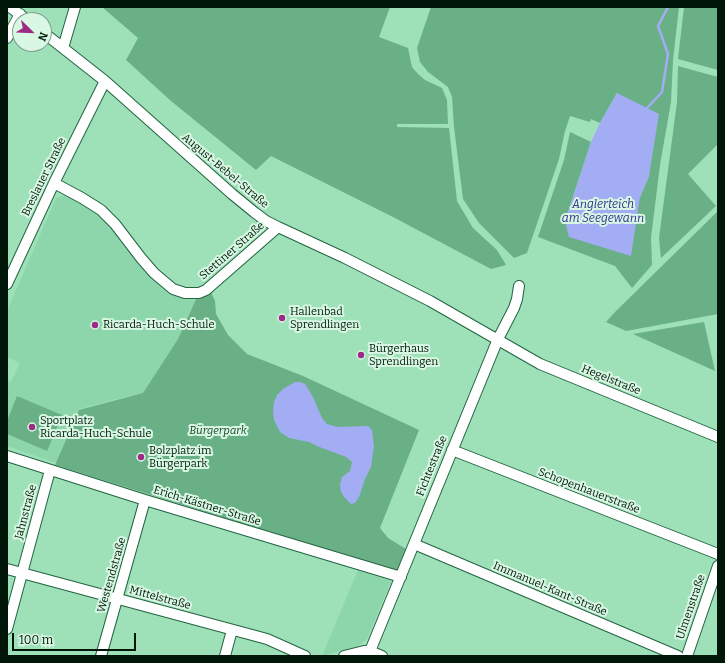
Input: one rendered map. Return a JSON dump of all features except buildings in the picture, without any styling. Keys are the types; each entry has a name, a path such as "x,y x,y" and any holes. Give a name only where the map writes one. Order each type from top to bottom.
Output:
{"street":[{"path":"63,48 75,7"},
{"name":"August-Bebel-Straße","path":"52,39 105,81 254,212 278,227 345,258 410,291 498,339"},
{"name":"Breslauer Straße","path":"7,284 10,269 105,81"},
{"name":"Stettiner Straße","path":"54,183 101,210 115,224 154,273 173,289 185,293 199,293 206,290 278,227"},
{"name":"Fichtestraße","path":"369,654 498,339 514,308 519,286"},
{"name":"Hegelstraße","path":"498,339 540,364 718,437"},
{"name":"Schopenhauerstraße","path":"452,450 718,554"},
{"name":"Erich-Kästner-Straße","path":"7,456 145,500 401,577"},
{"name":"Jahnstraße","path":"7,629 50,470"},
{"name":"Westendstraße","path":"101,656 145,500"},
{"name":"Immanuel-Kant-Straße","path":"414,544 678,656"},
{"name":"Ulmenstraße","path":"686,656 718,566"},
{"name":"Mittelstraße","path":"7,569 271,641 306,656"},
{"path":"225,656 232,630"},
{"path":"344,656 364,651 369,654 382,656"}],"shaded area":[{"name":"Ricarda-Huch-Schule","path":"66,195 99,215 112,228 145,272 157,283 171,294 183,299 195,300 178,339 143,393 79,409 56,463 7,446 7,380 11,382 20,363 7,357 7,311 56,198"},
{"path":"358,570 391,581 367,639 358,646 322,656"}],"green space":[{"path":"102,7 390,7 379,37 408,48 412,67 425,80 442,88 447,100 448,124 397,124 397,127 449,128 457,201 473,228 497,250 506,265 491,269 393,217 271,156 256,170 171,101 126,60 138,38"},
{"path":"431,7 679,7 673,60 671,102 660,165 651,238 652,265 632,288 615,266 538,237 564,160 570,132 591,142 565,221 640,197 649,176 617,93 600,123 591,119 590,122 570,116 559,159 527,253 514,258 479,223 463,199 454,127 452,97 448,87 428,72 420,62 417,48"},
{"path":"684,7 718,7 718,70 678,59"},
{"path":"678,66 718,77 718,144 688,174 716,206 661,258 659,238 677,102"},
{"path":"718,211 718,314 626,331 606,322 615,312"},
{"name":"Bürgerpark","path":"211,292 215,301 216,314 228,335 247,354 303,376 419,430 380,528 388,538 406,549 397,570 366,562 55,465 79,410 143,393 178,339 196,299"},
{"path":"704,322 715,371 633,334"},
{"name":"Sportplatz Ricarda-Huch-Schule","path":"17,396 62,415 47,451 7,434 7,421"}],"water":[{"name":"Anglerteich am Seegewann","path":"617,93 659,114 649,176 640,197 631,256 569,237 565,221 591,142"},
{"path":"295,382 305,384 313,397 322,418 327,424 337,427 368,426 372,430 374,446 371,467 359,497 355,503 351,504 345,498 341,492 340,485 342,477 350,471 352,462 346,457 309,442 289,438 280,432 274,420 274,402 277,395 283,389"}],"waterway":[{"path":"647,108 662,92 668,54 658,26 668,7"}],"place":[{"name":"Hallenbad Sprendlingen","path":"282,318"},
{"name":"Ricarda-Huch-Schule","path":"95,325"},
{"name":"Bürgerhaus Sprendlingen","path":"361,355"},
{"name":"Sportplatz Ricarda-Huch-Schule","path":"32,427"},
{"name":"Bolzplatz im Bürgerpark","path":"141,457"}]}
